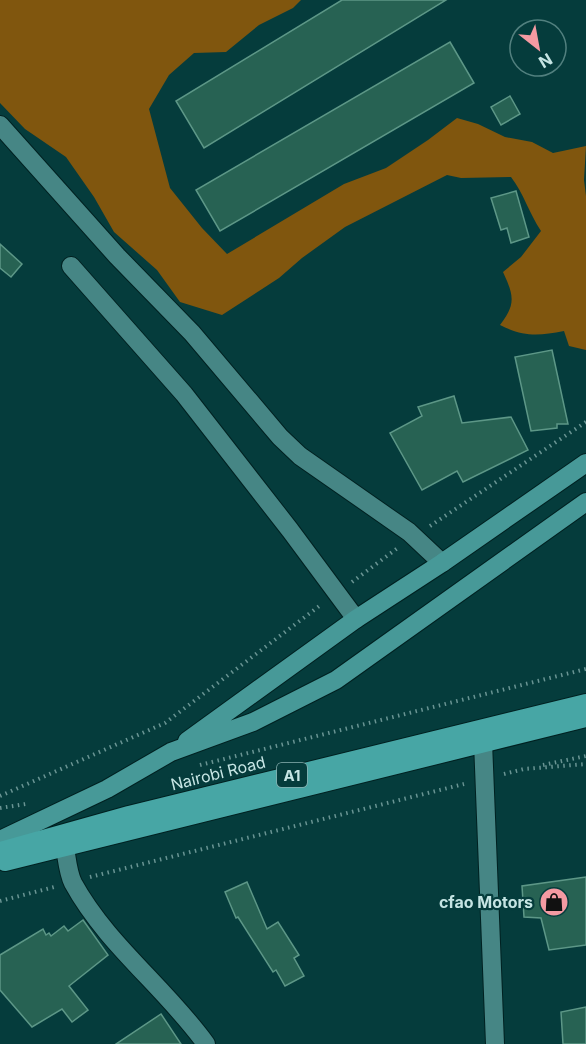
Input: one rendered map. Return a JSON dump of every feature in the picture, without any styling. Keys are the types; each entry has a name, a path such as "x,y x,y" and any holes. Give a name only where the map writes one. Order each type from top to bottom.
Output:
{"highway":[{"name":"Nairobi Road","path":"0,851 129,815 586,703"},
{"name":"A1","path":"0,863 586,718"}],"main road":[{"path":"0,840 106,789 171,752 356,619 442,563 586,463"},
{"path":"171,752 253,722 336,680 581,506"}],"street":[{"path":"0,125 117,256 192,333 280,437 300,456 414,536 442,563"},
{"path":"71,266 184,394 356,619"},
{"path":"483,742 495,1044"},
{"path":"64,848 72,882 124,953 177,1008 206,1044"}],"path":[{"path":"0,796 165,723 414,536 586,422"},
{"path":"191,767 586,669"},
{"path":"0,901 524,769 586,756"},
{"path":"524,769 586,764"},
{"path":"0,808 32,803"}],"shaded area":[{"path":"0,0 301,0 293,8 259,25 226,52 194,53 169,75 149,109 170,188 202,228 227,254 344,184 386,168 457,118 478,124 505,137 532,142 553,153 586,146 584,180 586,196 586,350 569,346 564,331 531,334 516,332 500,325 509,311 512,300 503,272 521,257 541,231 511,177 461,178 447,175 345,227 279,278 222,315 180,302 157,270 114,232 94,197 66,157 25,129 0,103"}],"building":[{"path":"342,0 446,0 204,148 176,101"},
{"path":"450,42 474,83 220,231 196,190"},
{"path":"510,96 520,114 501,125 491,107"},
{"path":"516,191 529,237 511,243 507,228 501,230 491,198"},
{"path":"0,244 22,264 11,277 0,268"},
{"path":"552,350 568,424 557,424 557,428 531,431 515,357"},
{"path":"454,396 462,423 511,417 528,450 463,482 457,471 422,490 390,433 422,416 418,407"},
{"name":"cfao Motors","path":"586,877 586,945 549,950 541,918 524,917 522,886"},
{"path":"247,882 267,929 278,922 299,955 294,958 304,976 285,986 276,970 273,972 238,917 236,918 225,892"},
{"path":"83,920 108,955 69,986 88,1010 72,1022 62,1009 32,1027 0,990 0,955 43,929 46,935 49,933 51,936 64,926 68,931"},
{"path":"586,1007 586,1044 563,1044 561,1012"},
{"path":"161,1014 181,1044 116,1044"}],"place":[{"name":"cfao Motors","path":"554,902"}]}
